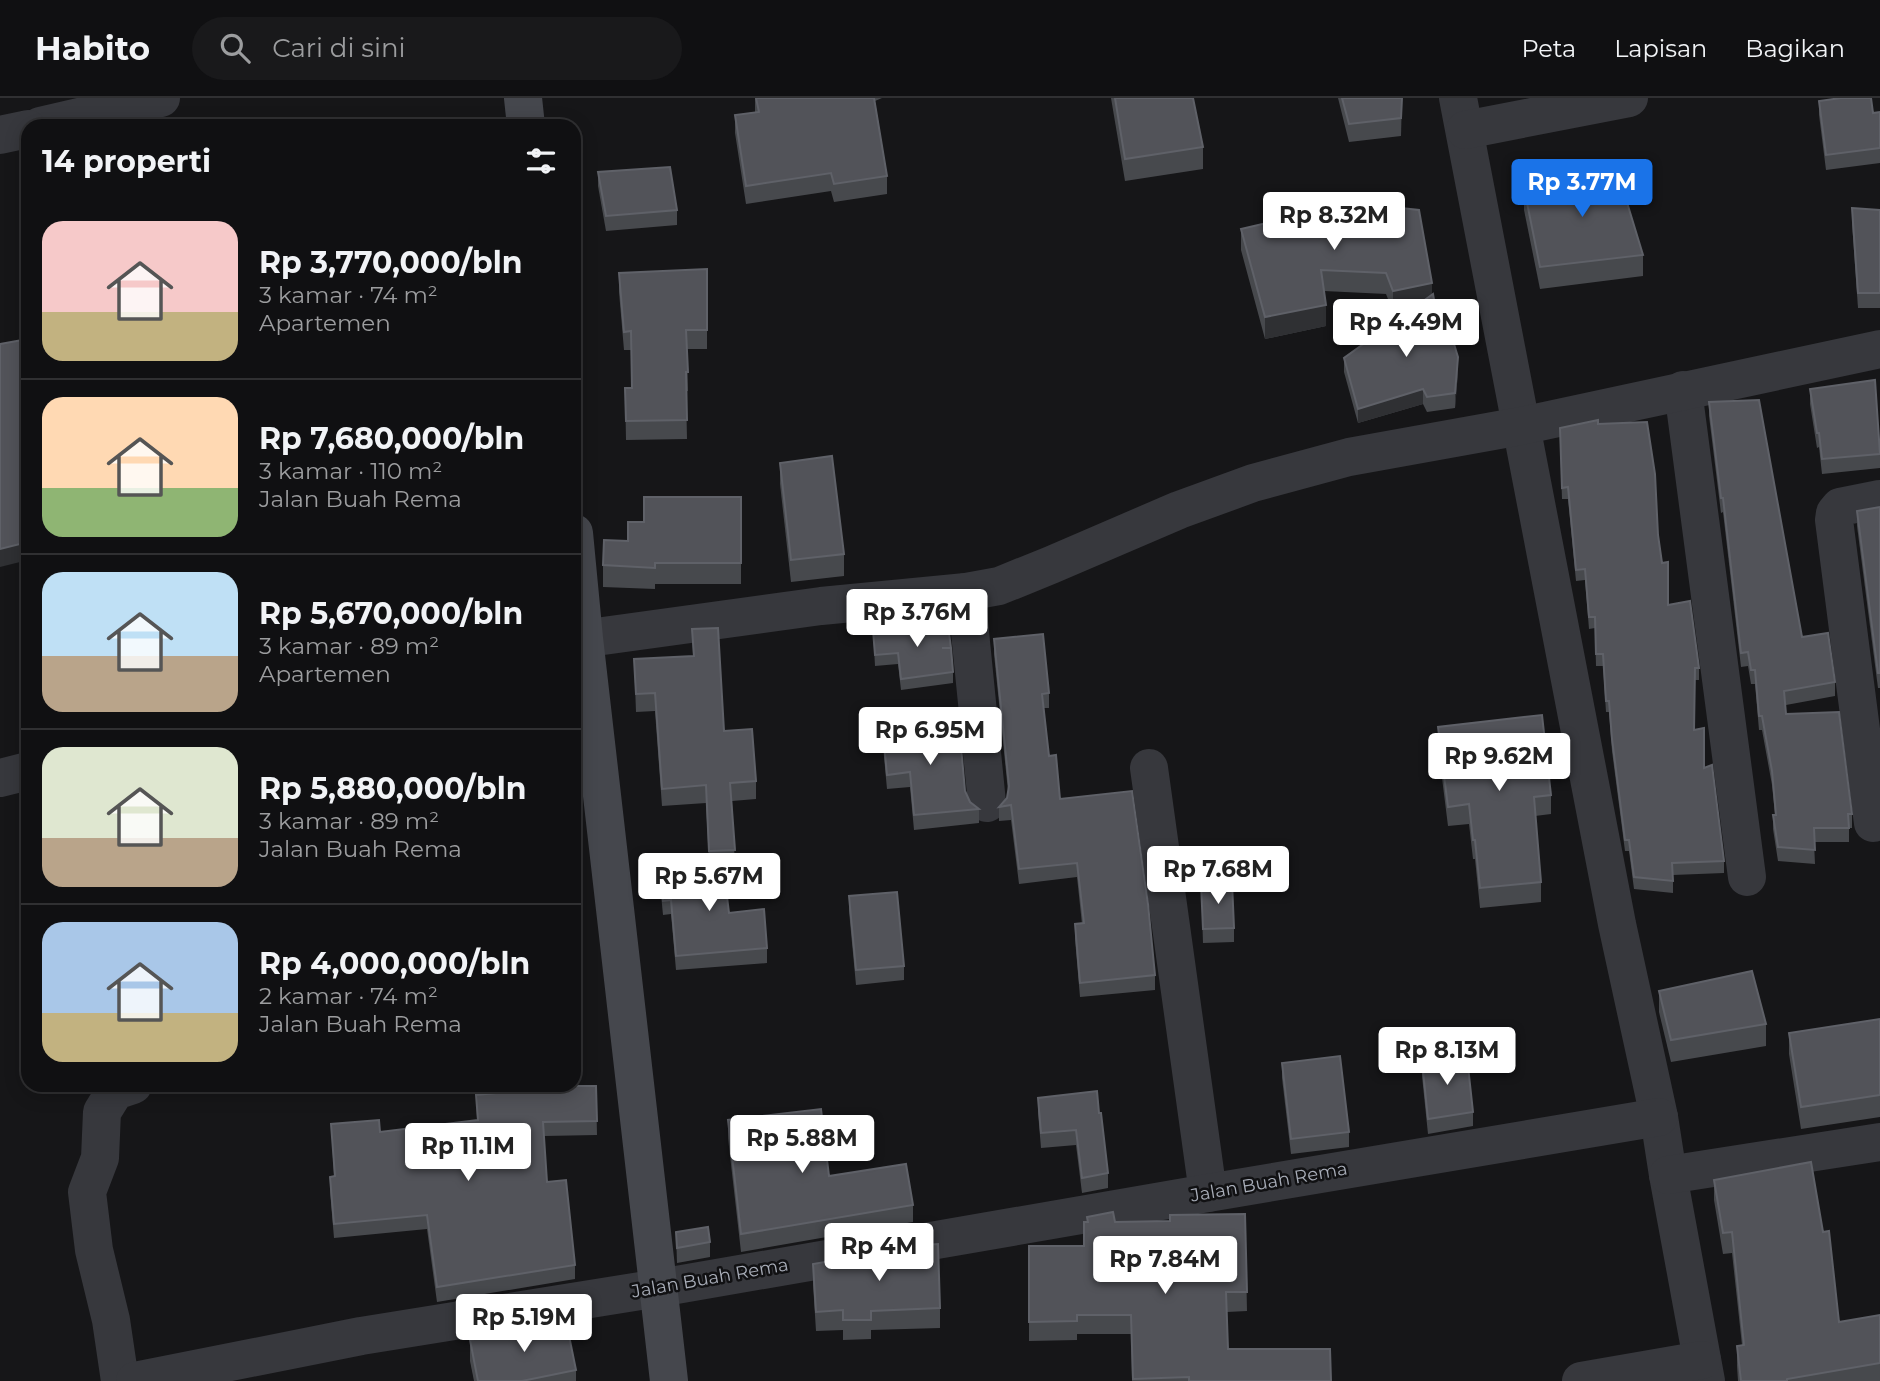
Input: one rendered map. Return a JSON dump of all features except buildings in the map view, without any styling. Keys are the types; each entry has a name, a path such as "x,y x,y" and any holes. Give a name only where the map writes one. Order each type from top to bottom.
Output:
{"street":[{"path":"70,119 161,98"},
{"path":"523,98 525,119"},
{"path":"1581,1381 1704,1370 1659,1117 1616,924 1461,114 1629,98"},
{"path":"0,135 21,130"},
{"path":"581,639 821,606 966,592 999,586 1179,510 1252,484 1349,457 1521,426 1880,349"},
{"path":"1683,390 1747,877"},
{"path":"1873,823 1870,728 1834,520 1840,507 1880,499"},
{"path":"966,592 987,803"},
{"path":"581,655 669,1381"},
{"path":"1149,768 1208,1192"},
{"path":"0,778 21,773"},
{"path":"114,1092 102,1112 100,1158 87,1192 93,1250 111,1320 120,1381"},
{"name":"Jalan Buah Rema","path":"135,1381 361,1336 659,1288 1659,1117"},
{"path":"1668,1175 1880,1142"}]}
